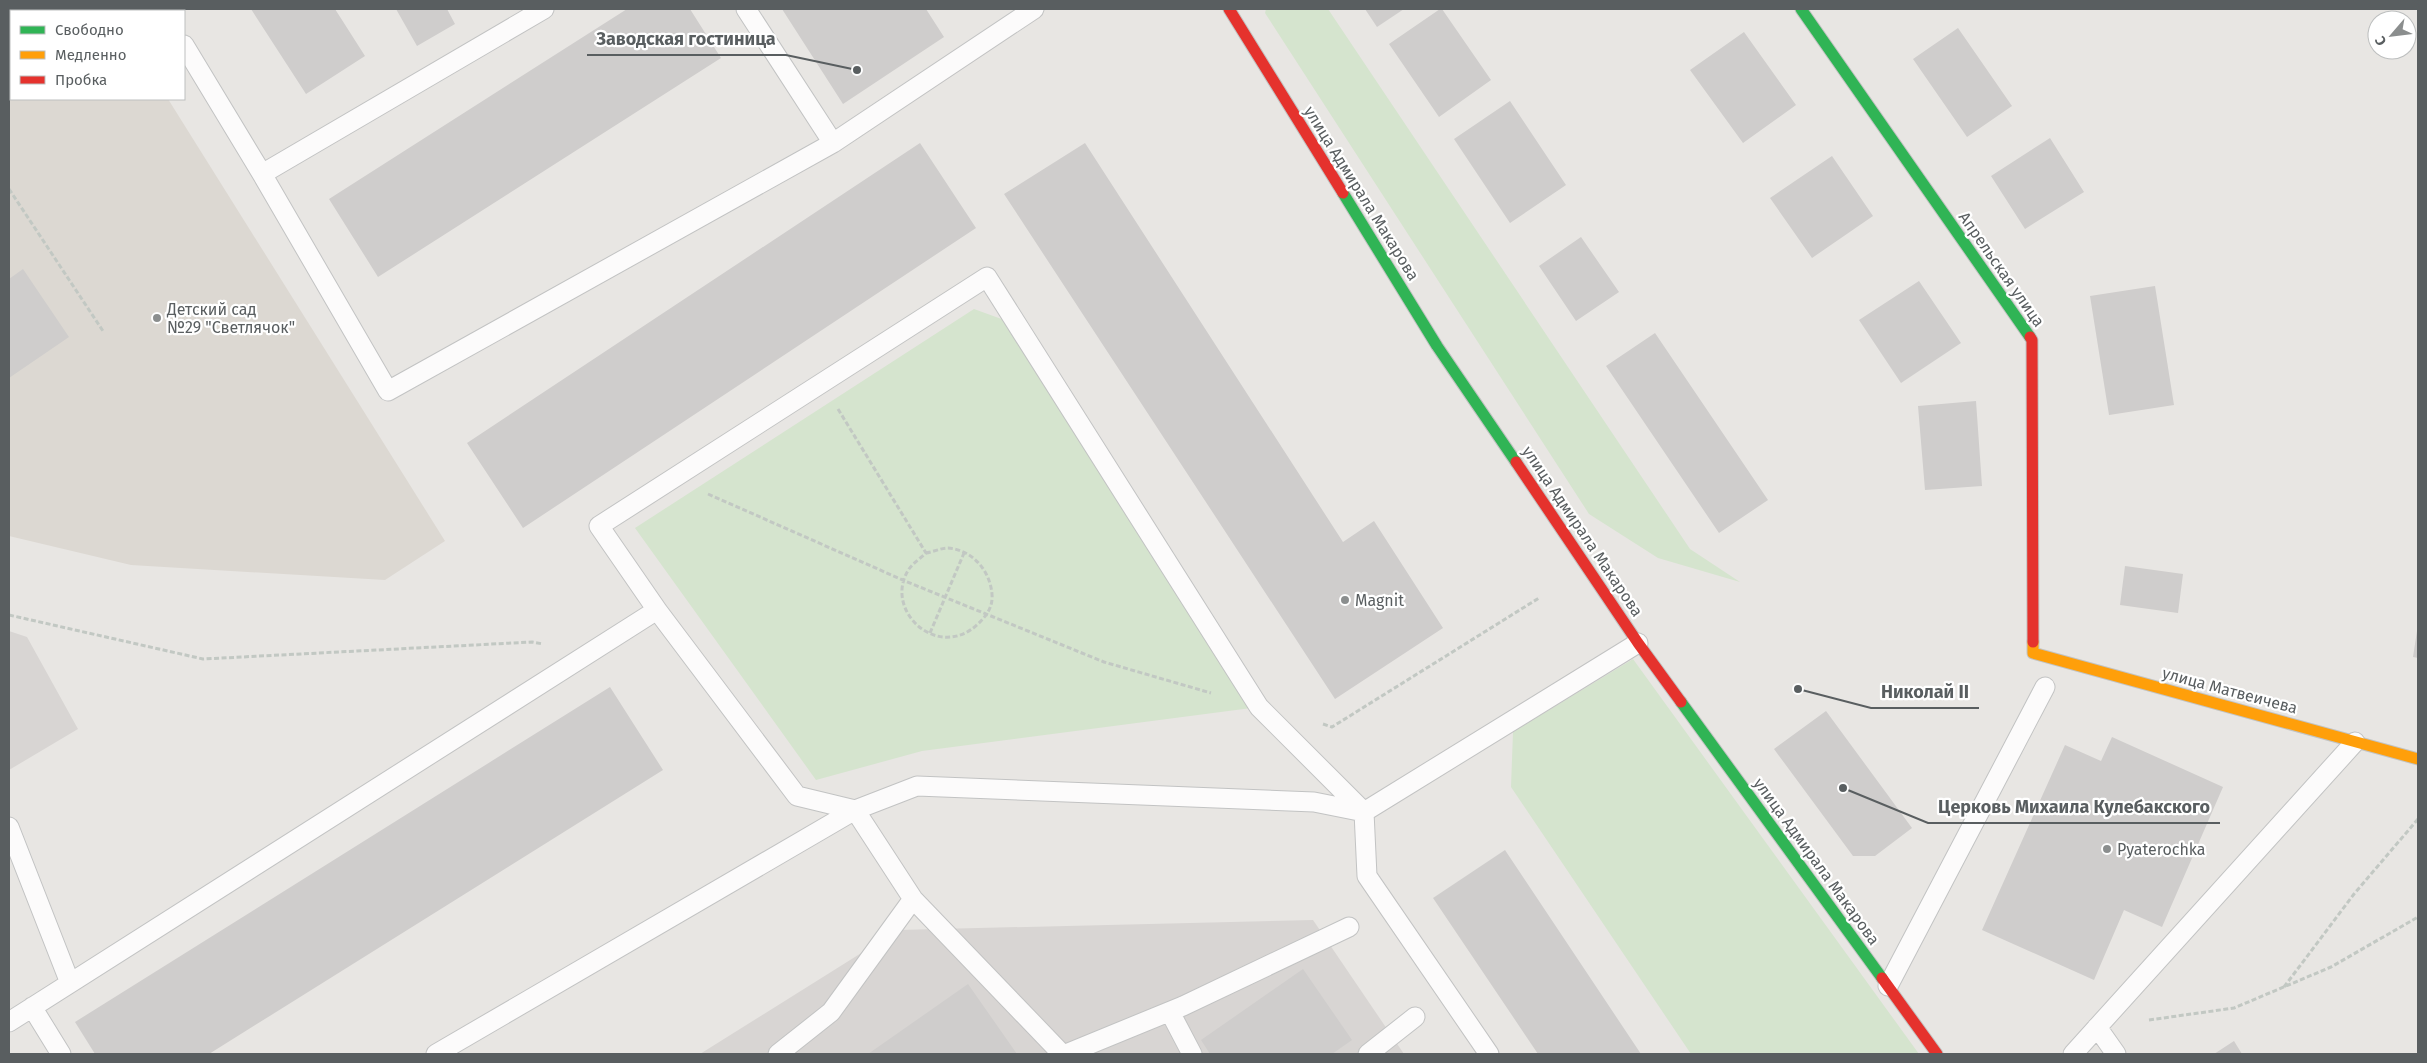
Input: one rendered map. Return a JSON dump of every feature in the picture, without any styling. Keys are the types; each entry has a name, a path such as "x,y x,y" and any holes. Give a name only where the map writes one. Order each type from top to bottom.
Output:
{"street":[{"name":"улица Адмирала Макарова","path":"1228,9 1437,346 1638,643 1937,1054"},
{"name":"Апрельская улица","path":"1801,9 2032,340 2033,653"},
{"name":"улица Матвеичева","path":"2033,653 2418,760"}],"lane":[{"path":"262,174 544,9"},
{"path":"746,9 834,143"},
{"path":"185,47 262,174 388,391 834,143 1034,9"},
{"path":"1062,1054 913,899 855,810 796,796 657,610 599,526 987,277 1259,707 1364,812 1366,876 1488,1054"},
{"path":"9,1022 657,610"},
{"path":"436,1054 855,810 917,786 1314,802 1364,812 1638,643"},
{"path":"1888,986 2045,687"},
{"path":"2073,1054 2354,742"},
{"path":"9,827 70,983"},
{"path":"778,1054 831,1012 913,899"},
{"path":"1066,1054 1170,1012 1349,927"},
{"path":"9,1011 32,1007"},
{"path":"32,1007 61,1054"},
{"path":"1170,1012 1192,1054"},
{"path":"1368,1054 1415,1016"},
{"path":"2097,1027 2116,1054"}],"path":[{"path":"9,189 103,332"},
{"path":"832,400 926,553"},
{"path":"705,492 905,581 946,596 1104,662 1259,707"},
{"path":"948,548 964,553 971,555 986,572 992,595 989,614 968,633 946,638 923,632 907,615 902,591 909,569 926,553 948,548"},
{"path":"930,634 964,553"},
{"path":"1314,722 1332,727 1539,598"},
{"path":"9,615 203,659 532,642 588,654"},
{"path":"2284,987 2354,894 2418,820"},
{"path":"2097,1027 2234,1008 2331,967 2418,917"}],"shaded area":[{"name":"Детский сад №29 \"Светлячок\"","path":"9,9 111,9 10,10 10,100 169,100 445,541 385,580 131,565 9,536"},
{"path":"9,631 27,637 78,729 9,770"},
{"path":"1313,920 1404,1054 700,1054 898,930"}],"green space":[{"path":"1266,9 1328,9 1690,549 1740,582 1658,558 1589,514 1265,13"},
{"path":"974,309 1021,326 1259,707 922,751 816,780 635,528"},
{"path":"1633,659 1919,1054 1691,1054 1511,787 1513,732"}],"building":[{"path":"251,9 335,9 365,56 306,94"},
{"path":"396,9 447,9 455,24 417,46"},
{"path":"627,9 690,9 721,58 378,277 329,199"},
{"path":"782,9 926,9 944,37 843,104"},
{"path":"1365,9 1404,9 1377,27"},
{"path":"1442,9 1491,80 1439,117 1389,44"},
{"path":"1958,28 2012,106 1967,137 1913,59"},
{"path":"1744,32 1796,105 1743,143 1690,70"},
{"path":"1510,101 1566,185 1510,223 1454,139"},
{"path":"2050,138 2084,192 2025,229 1991,176"},
{"path":"920,143 976,228 523,528 467,443"},
{"path":"1085,143 1343,542 1374,521 1443,628 1335,699 1004,194"},
{"path":"1832,156 1873,216 1812,258 1770,198"},
{"path":"1581,237 1619,292 1576,321 1539,266"},
{"path":"23,269 69,337 9,378 9,279"},
{"path":"1919,281 1961,343 1901,383 1859,320"},
{"path":"2155,286 2174,405 2109,415 2090,296"},
{"path":"1655,333 1768,500 1719,533 1606,366"},
{"path":"1976,401 1982,486 1925,490 1918,406"},
{"path":"2125,566 2183,574 2178,613 2120,605"},
{"path":"2418,631 2418,658 2413,657"},
{"path":"610,687 663,770 209,1054 95,1054 75,1022"},
{"path":"1826,711 1912,828 1875,856 1853,856 1774,749"},
{"name":"Pyaterochka","path":"2112,737 2223,787 2162,927 2124,910 2094,980 1982,930 2065,745 2101,761"},
{"path":"1505,850 1641,1054 1538,1054 1433,898"},
{"path":"1303,969 1352,1040 1332,1054 1210,1054 1201,1040"},
{"path":"968,984 1017,1054 868,1054"},
{"path":"2234,1041 2242,1054 2214,1054"}],"traffic: fast":[{"path":"1801,9 2030,337"},
{"path":"1343,193 1437,346 1516,462"},
{"path":"1681,702 1882,978"}],"traffic: slow":[{"path":"2033,642 2033,653 2418,759"}],"traffic: jam":[{"path":"1229,9 1343,193"},
{"path":"2030,337 2032,340 2033,642"},
{"path":"1516,462 1638,643 1681,702"},
{"path":"1882,978 1937,1054"}],"place":[{"name":"Заводская гостиница","path":"857,70"},
{"name":"Детский сад №29 \"Светлячок\"","path":"157,318"},
{"name":"Magnit","path":"1345,600"},
{"name":"Николай II","path":"1798,689"},
{"name":"Церковь Михаила Кулебакского","path":"1843,788"},
{"name":"Pyaterochka","path":"2107,849"}]}
